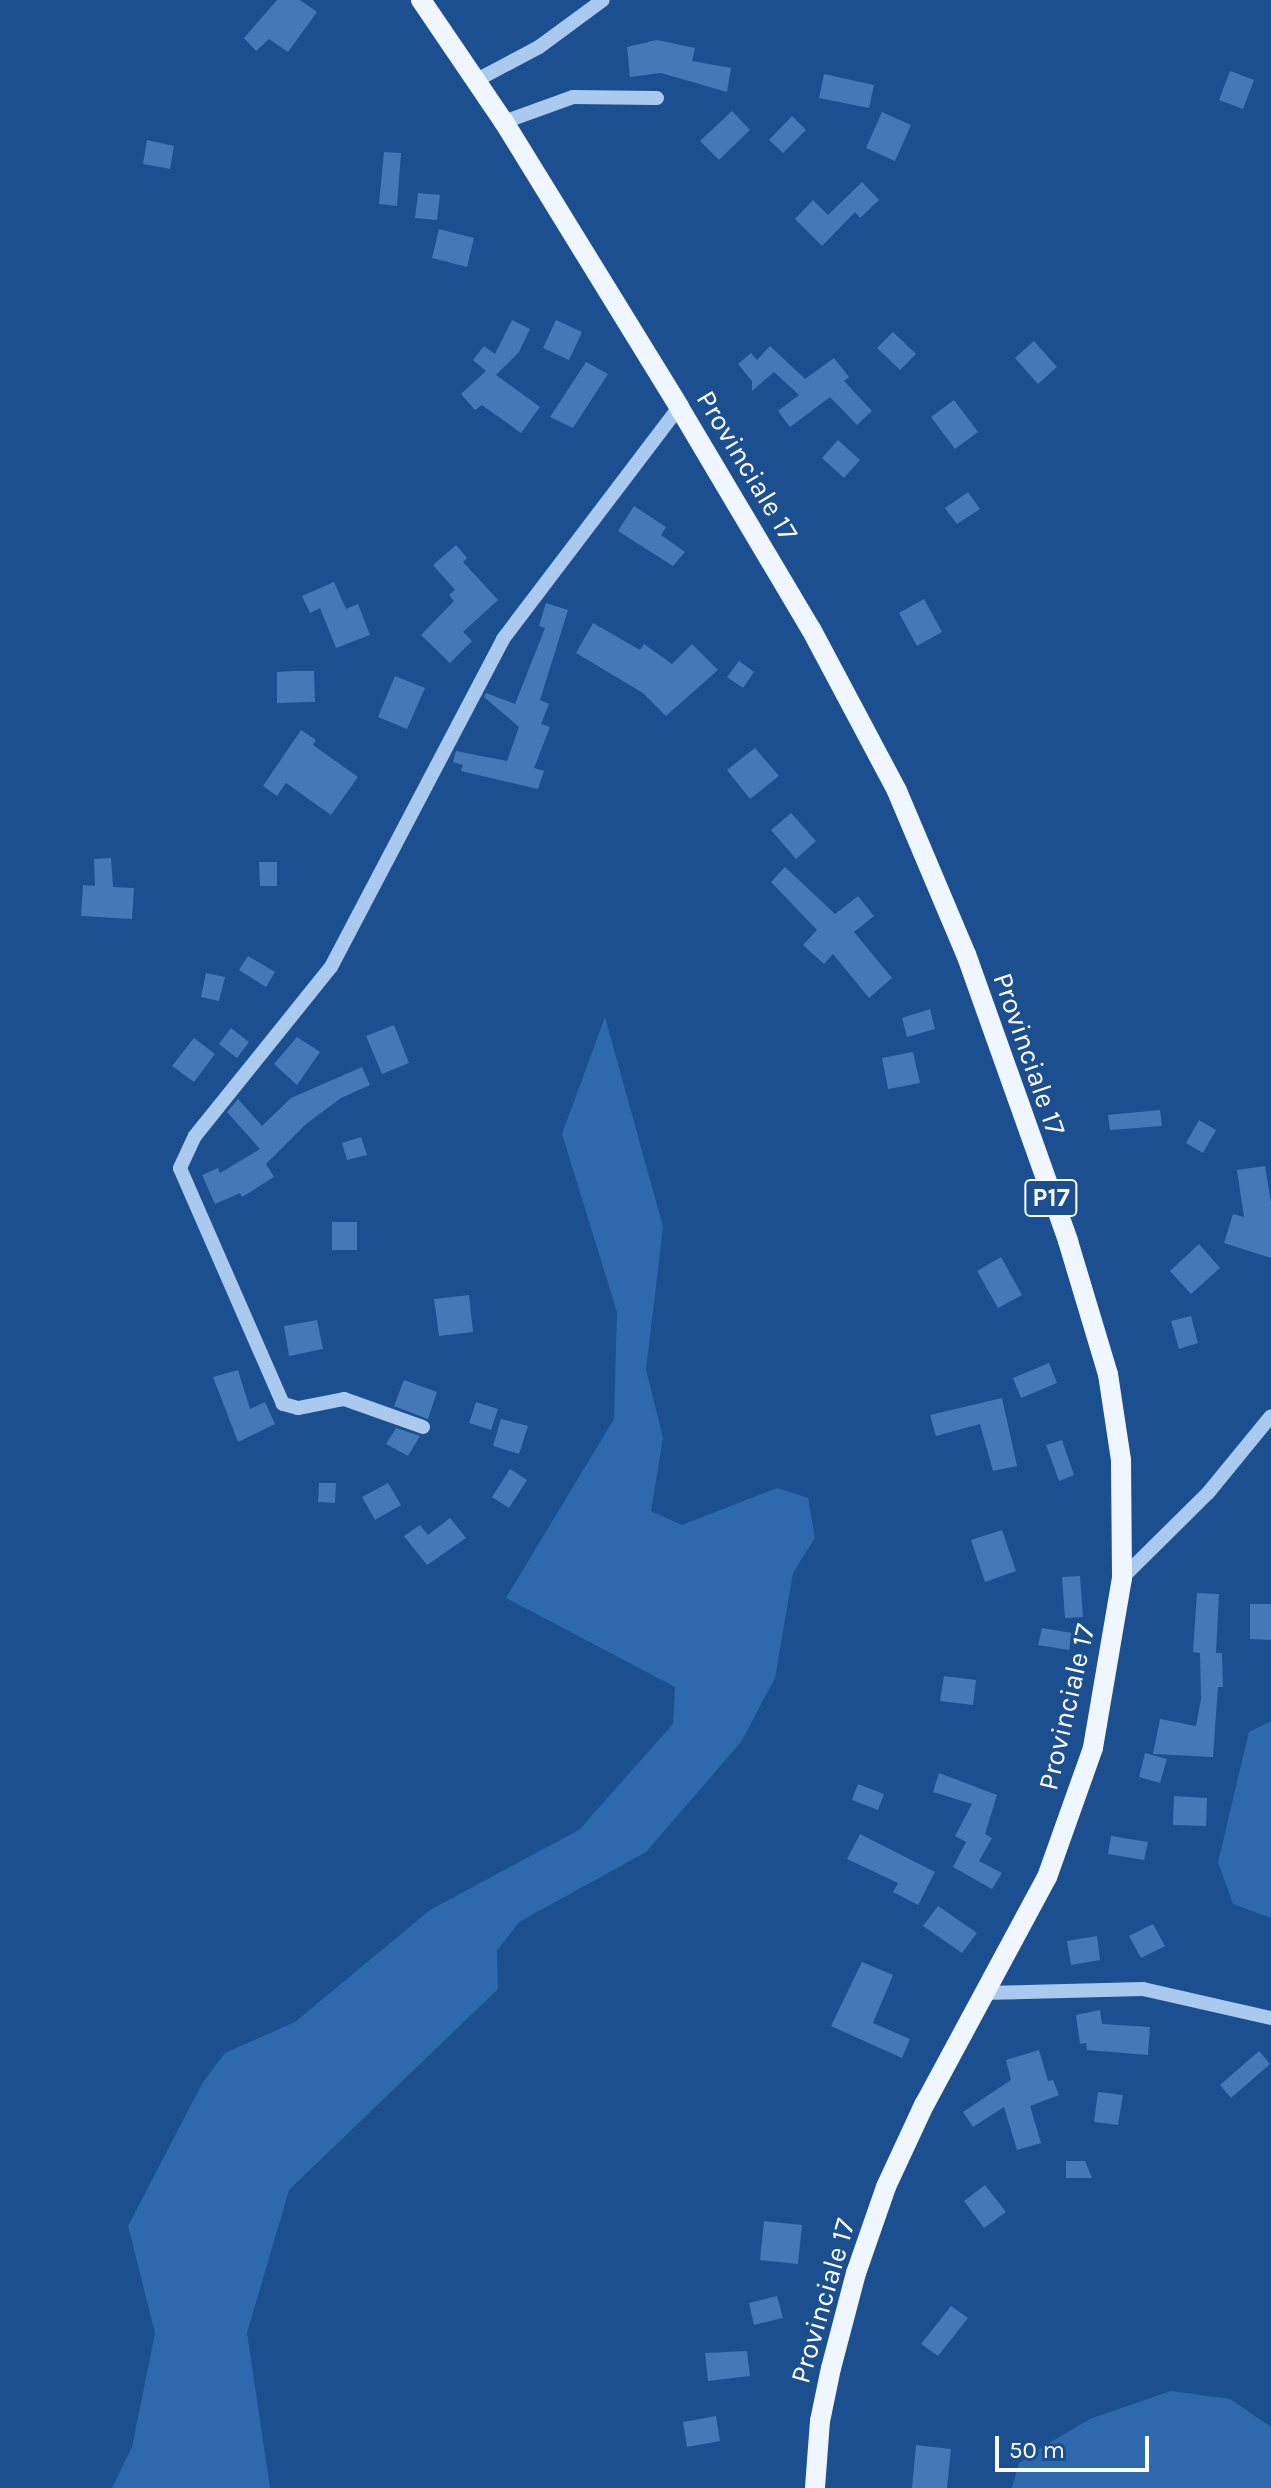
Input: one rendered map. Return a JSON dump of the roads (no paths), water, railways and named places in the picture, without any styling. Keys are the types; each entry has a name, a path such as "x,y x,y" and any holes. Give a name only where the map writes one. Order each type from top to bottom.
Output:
{"main road":[{"name":"Provinciale 17","path":"421,0 504,122 679,407 811,629 897,791 966,954 1068,1241 1108,1374 1121,1460 1122,1578 1103,1702 1071,1815 1047,1877 983,1993 886,2187 856,2273 820,2421 815,2488"}],"street":[{"path":"475,81 539,47 603,0"},
{"path":"504,122 573,97 657,98"},
{"path":"423,1427 344,1399 298,1408 283,1404 180,1168 195,1136 331,967 503,639 679,407"},
{"path":"1122,1578 1208,1493 1271,1416"},
{"path":"983,1993 1143,1989 1271,2018"}]}
